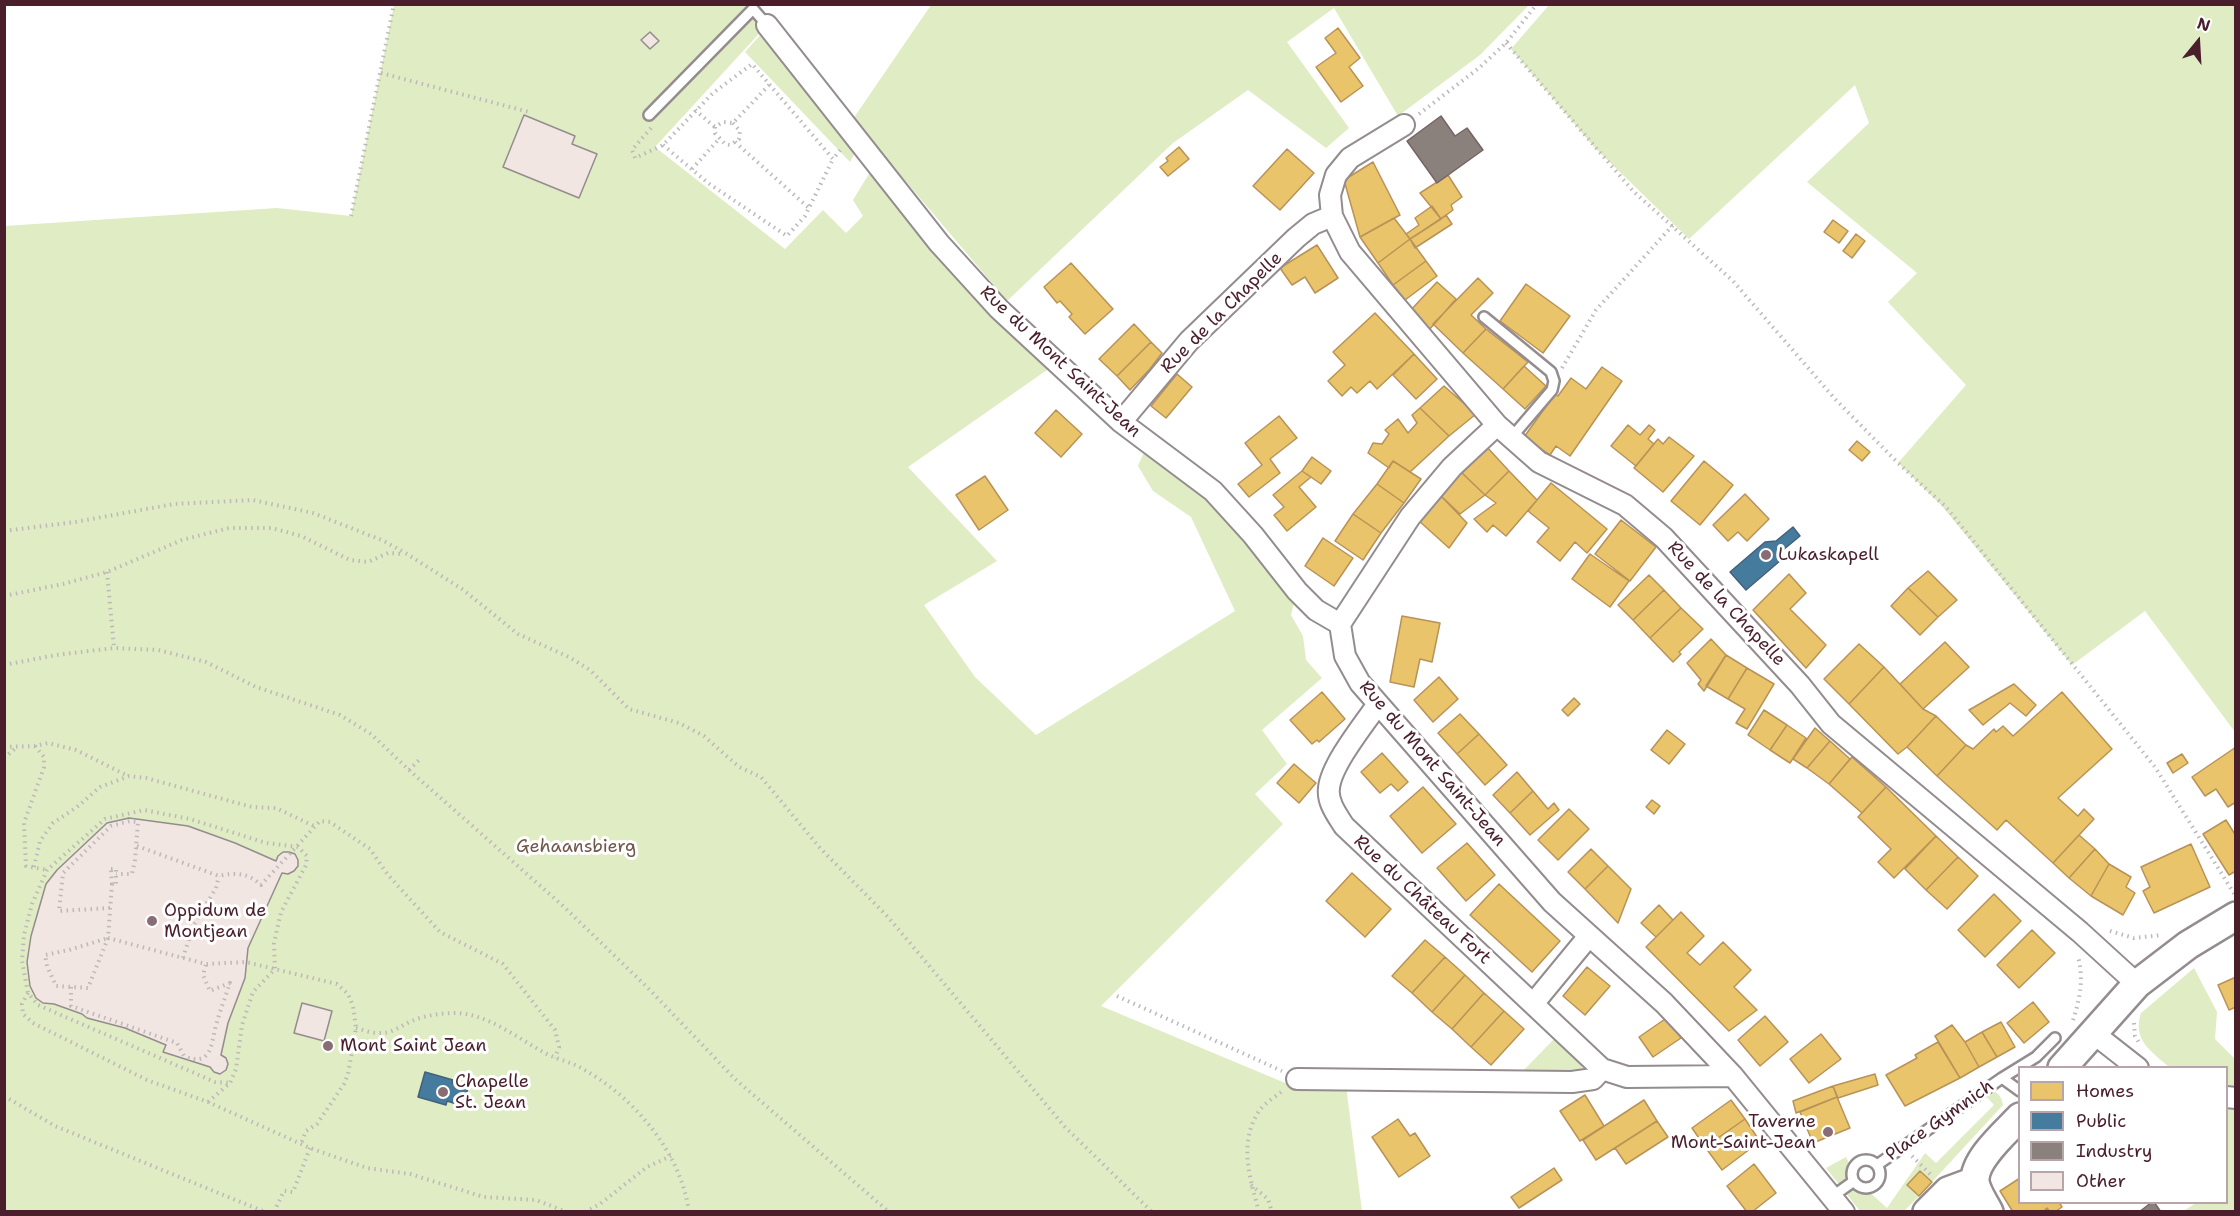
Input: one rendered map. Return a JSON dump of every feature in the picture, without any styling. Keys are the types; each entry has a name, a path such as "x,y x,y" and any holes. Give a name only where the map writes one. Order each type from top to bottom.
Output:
{"main road":[{"path":"2064,1066 2137,984 2188,945 2235,916"},
{"path":"1927,1212 1951,1201 1981,1196 1977,1166 2018,1118"}],"street":[{"name":"Rue du Mont Saint-Jean","path":"766,26 939,243 999,309 1121,422 1213,491 1253,535 1297,591 1316,610 1340,624 1345,656 1360,683 1378,704 1552,902 1664,1003 1733,1076 1838,1204"},
{"name":"Rue de la Chapelle","path":"1404,125 1350,158 1336,175 1330,195 1332,216 1350,252 1504,432 1539,462 1625,504 1664,538 1800,685 1831,724 2080,932 2137,984"},
{"name":"Rue de la Chapelle","path":"1121,422 1189,341 1296,238 1313,224 1332,216"},
{"path":"1340,624 1410,517 1452,467 1504,432"},
{"name":"Rue du Château Fort","path":"1378,704 1336,767 1328,789 1332,807 1344,826 1602,1069 1627,1077 1733,1076"},
{"path":"1533,1004 1589,936"},
{"path":"2092,1032 2135,1066"},
{"path":"1297,1079 1572,1082 1593,1078 1602,1069"}],"lane":[{"path":"649,115 753,9 766,26"},
{"path":"1484,317 1551,372 1554,381 1552,390 1504,432"},
{"name":"Place Gymnich","path":"2021,1066 2036,1057 2055,1038"},
{"name":"Place Gymnich","path":"1877,1165 2018,1068"},
{"name":"Place Gymnich","path":"2002,1078 2018,1090"},
{"name":"Place Gymnich","path":"1867,1159 1877,1165 1880,1174 1874,1186 1862,1188 1854,1181 1852,1169 1857,1162 1867,1159"},
{"name":"Place Gymnich","path":"1838,1204 1854,1181"}],"path":[{"path":"351,216 394,4"},
{"path":"1404,125 1479,68 1506,43 1537,4"},
{"path":"1506,43 1633,191 1733,281 1843,407 1898,463 1946,507 2155,767 2235,896"},
{"path":"649,115 656,122 632,150 635,158 663,145 713,93 752,64 833,159"},
{"path":"381,73 529,112"},
{"path":"733,123 770,84"},
{"path":"695,110 716,128"},
{"path":"723,122 733,123 740,131 739,139 725,144 715,134 716,128 723,122"},
{"path":"663,145 708,183 787,236 806,216 833,159 852,136"},
{"path":"692,169 719,139"},
{"path":"735,142 809,208"},
{"path":"1554,381 1596,310 1673,225"},
{"path":"4,531 75,522 174,504 253,500 313,513 384,541 407,554 462,589 518,634 569,657 590,670 629,709 679,723 704,736 739,767 762,777 820,848 888,917 1065,1127 1152,1212"},
{"path":"4,596 107,572 182,540 229,528 272,528 301,536 350,560 368,562 388,553 407,554"},
{"path":"107,572 114,648"},
{"path":"4,665 56,655 114,648 158,650 206,662 256,687 340,715 371,734 563,906 648,987 735,1079 889,1212"},
{"path":"4,747 35,746 48,743 75,750 129,776 146,778 252,807 276,808 314,826"},
{"path":"35,746 44,757 44,767 24,823 24,847 26,866 47,870"},
{"path":"4,758 17,747"},
{"path":"409,770 421,758"},
{"path":"34,867 40,841 53,823 77,807 100,787 129,776"},
{"path":"208,1102 230,1083 236,1069 242,1025 253,992 274,969 274,943 281,912 306,865 307,856 304,850 298,847 266,843 190,819 144,810 105,819 47,870 32,904 24,935 22,961 28,993 38,1005 215,1082 230,1083"},
{"path":"110,908 59,911 63,873 111,826 130,821 138,822 132,874 116,874 116,884 112,884 108,938 88,988 56,986 45,955 108,938 206,964 246,962 337,984 348,994 356,1028 348,1074 344,1084 317,1124 306,1131 301,1144"},
{"path":"136,846 219,876 233,873 247,875 261,885 298,847 314,826 320,821 330,822 370,849 388,875 440,932 503,964 555,1030 559,1047 555,1058"},
{"path":"183,958 193,926 216,888 219,876"},
{"path":"71,987 72,1006 177,1043 184,1056 199,1059 211,1050 215,1029 230,983 210,991 203,975 206,964"},
{"path":"28,993 22,1004 23,1014 33,1023 147,1080 208,1102 310,1148 367,1168 410,1174 484,1197 536,1200 567,1212"},
{"path":"1117,996 1297,1079 1260,1110 1249,1133 1246,1154 1251,1185 1259,1212"},
{"path":"356,1028 378,1034 393,1031 423,1017 457,1013 478,1017 555,1058 580,1067 611,1087 645,1120 671,1156 687,1193 689,1212"},
{"path":"2136,1017 2135,1036 2142,1048"},
{"path":"4,1096 55,1126 265,1212"},
{"path":"1902,1147 1951,1201"},
{"path":"274,1212 284,1191 293,1192 310,1148"},
{"path":"585,1212 600,1204 647,1167 671,1156"},
{"path":"1251,1185 1268,1199 1272,1212"}],"green space":[{"name":"Gehaansbierg","path":"394,5 749,5 767,25 655,147 785,249 823,210 846,233 863,216 853,200 875,164 1057,363 908,467 997,561 924,605 975,677 1036,735 1235,611 1191,517 1153,491 1138,466 1148,443 1253,535 1297,591 1291,615 1303,636 1306,660 1322,678 1262,730 1287,764 1255,794 1283,824 1101,1006 1290,1085 1346,1086 1362,1211 5,1212 5,226 277,208 351,216"},
{"path":"931,5 1529,5 1480,55 1398,116 1334,8 1287,42 1349,128 1326,148 1248,90 1173,143 1007,301 853,119"},
{"path":"1549,5 2235,5 2235,732 2145,611 2072,665 1942,506 1898,463 1966,385 1888,302 1917,273 1807,182 1869,123 1855,85 1689,239 1594,147 1511,49"},
{"path":"762,33 858,147 850,162 745,52"},
{"path":"2194,968 2217,1012 2215,1039 2235,1059 2235,1090 2228,1089 2228,1066 2168,1066 2150,1050 2141,1038 2139,1022 2141,1013"},
{"path":"1557,1036 1581,1060 1582,1070 1578,1074 1520,1074"},
{"path":"1987,1088 1998,1094 2003,1105 1932,1182 1920,1171 1907,1185 1919,1196 1904,1211 1860,1211 1826,1168 1846,1157 1858,1186 1865,1188 1887,1208 1925,1153 1936,1163 1994,1105 1982,1092"},
{"path":"2228,1104 2235,1105 2235,1211 2182,1212 2194,1204 2228,1204"}],"building: Homes":[{"path":"1338,28 1360,58 1349,67 1363,86 1341,102 1316,67 1336,53 1325,38"},
{"path":"1179,147 1189,159 1168,176 1160,167 1168,161 1166,158"},
{"path":"1287,149 1314,173 1280,210 1253,186"},
{"path":"1373,162 1400,215 1360,237 1344,180"},
{"path":"1448,175 1462,197 1451,205 1453,210 1441,219 1420,193"},
{"path":"1432,206 1441,219 1410,239 1406,234 1419,225 1415,218"},
{"path":"1446,215 1452,224 1415,248 1410,239"},
{"path":"1394,218 1410,239 1378,263 1360,237"},
{"path":"1833,220 1848,231 1839,243 1824,232"},
{"path":"1856,234 1865,241 1852,258 1843,251"},
{"path":"1410,239 1426,261 1393,285 1378,263"},
{"path":"1317,245 1338,278 1315,293 1305,277 1292,285 1280,268"},
{"path":"1426,261 1437,276 1405,300 1393,285"},
{"path":"1071,263 1113,309 1085,334 1069,317 1072,314 1060,301 1057,303 1044,287"},
{"path":"1478,278 1493,293 1471,315 1486,329 1463,353 1433,324"},
{"path":"1437,282 1456,299 1429,330 1409,312"},
{"path":"1526,284 1570,316 1543,353 1500,321"},
{"path":"1375,313 1414,354 1377,389 1370,381 1357,393 1351,387 1342,396 1328,381 1345,365 1333,352"},
{"path":"1134,324 1151,342 1117,376 1099,359"},
{"path":"1486,329 1528,362 1503,389 1463,353"},
{"path":"1151,342 1162,353 1130,390 1117,376"},
{"path":"1414,354 1437,379 1416,399 1393,375"},
{"path":"1524,366 1546,386 1525,409 1503,389"},
{"path":"1602,367 1622,381 1570,456 1556,446 1550,455 1524,437 1555,394 1558,396 1571,378 1586,389"},
{"path":"1177,374 1192,387 1166,418 1151,406"},
{"path":"1444,386 1476,414 1449,436 1420,408"},
{"path":"1420,408 1449,436 1410,472 1393,461 1389,468 1368,453 1373,443 1382,444 1389,434 1385,430 1398,419 1408,433 1417,423 1412,415"},
{"path":"1056,410 1082,434 1061,457 1035,433"},
{"path":"1279,416 1297,438 1270,459 1280,473 1249,497 1238,484 1262,465 1245,443"},
{"path":"1628,425 1640,435 1649,425 1655,430 1648,439 1654,444 1636,466 1611,446"},
{"path":"1669,437 1694,456 1663,492 1634,468 1658,439 1663,444"},
{"path":"1857,441 1870,452 1862,461 1849,450"},
{"path":"1486,446 1509,471 1485,495 1461,472"},
{"path":"1312,457 1331,471 1321,484 1302,471"},
{"path":"1393,461 1421,479 1404,503 1377,484"},
{"path":"1704,461 1733,485 1700,525 1671,501"},
{"path":"1302,471 1311,477 1299,487 1316,507 1287,531 1274,515 1284,507 1273,495"},
{"path":"1509,471 1537,500 1506,536 1493,525 1487,532 1474,519 1496,503 1485,495"},
{"path":"1461,472 1485,495 1460,514 1440,495"},
{"path":"985,476 1008,510 979,530 956,495"},
{"path":"1551,483 1607,529 1587,553 1575,542 1560,561 1537,542 1549,528 1528,511"},
{"path":"1377,484 1404,503 1381,533 1353,514"},
{"path":"1745,494 1769,519 1747,541 1738,532 1728,541 1713,525"},
{"path":"1440,495 1467,523 1449,548 1418,520"},
{"path":"1353,514 1381,533 1363,560 1335,541"},
{"path":"1621,520 1656,547 1630,581 1595,554"},
{"path":"1323,538 1353,558 1334,586 1305,566"},
{"path":"1590,554 1629,581 1610,607 1572,579"},
{"path":"1928,571 1957,600 1938,617 1908,588"},
{"path":"1789,574 1806,593 1790,609 1826,645 1806,668 1753,610"},
{"path":"1649,575 1664,590 1633,620 1618,605"},
{"path":"1908,588 1938,617 1920,635 1891,606"},
{"path":"1664,590 1681,608 1650,638 1633,620"},
{"path":"1681,608 1703,629 1679,652 1681,654 1673,662 1650,638"},
{"path":"1402,616 1440,623 1432,662 1420,659 1414,687 1390,682"},
{"path":"1711,639 1726,655 1704,691 1698,684 1701,680 1687,663"},
{"path":"1945,642 1969,667 1923,709 1900,684"},
{"path":"1859,644 1884,667 1849,704 1824,679"},
{"path":"1726,655 1747,668 1728,699 1706,686"},
{"path":"1884,667 1923,709 1936,716 1898,754 1849,704"},
{"path":"1747,668 1774,684 1747,729 1736,723 1745,709 1728,699"},
{"path":"1439,677 1458,699 1433,722 1414,700"},
{"path":"2014,684 2036,705 2026,716 2010,703 1983,725 1969,710"},
{"path":"1322,692 1345,719 1319,742 1317,740 1312,744 1290,720"},
{"path":"2062,692 2112,749 2058,798 2078,816 2084,809 2094,819 2053,863 2006,820 1997,830 1937,776 1966,745 1973,749 1994,729 1996,732 2003,726 2013,736"},
{"path":"1574,698 1580,704 1568,716 1562,710"},
{"path":"1764,710 1787,725 1770,750 1748,735"},
{"path":"1460,714 1479,734 1457,754 1438,733"},
{"path":"1936,716 1966,745 1937,776 1907,747"},
{"path":"1787,725 1806,738 1790,763 1770,750"},
{"path":"1815,728 1830,741 1807,768 1793,759"},
{"path":"1667,730 1685,744 1669,764 1651,750"},
{"path":"1479,734 1507,765 1485,785 1457,754"},
{"path":"1830,741 1850,759 1829,784 1807,768"},
{"path":"2236,747 2236,802 2228,807 2216,789 2205,796 2192,777"},
{"path":"1382,753 1408,782 1398,791 1391,784 1380,793 1361,772"},
{"path":"2182,754 2188,763 2173,773 2167,763"},
{"path":"1852,757 1886,787 1862,813 1829,784"},
{"path":"1294,764 1316,783 1299,803 1277,783"},
{"path":"1517,772 1533,791 1510,813 1493,795"},
{"path":"1423,787 1456,824 1422,853 1390,816"},
{"path":"1886,787 1936,836 1894,878 1878,862 1891,849 1858,817"},
{"path":"1533,791 1548,809 1554,803 1559,810 1530,835 1510,813"},
{"path":"1652,800 1660,806 1654,814 1646,807"},
{"path":"1569,809 1589,829 1558,860 1538,840"},
{"path":"2226,820 2236,836 2236,871 2229,875 2203,834"},
{"path":"2079,835 2095,849 2069,878 2053,863"},
{"path":"1936,836 1958,857 1926,890 1905,869"},
{"path":"1467,843 1495,875 1466,901 1437,868"},
{"path":"2191,844 2210,887 2154,913 2143,891 2150,887 2141,867"},
{"path":"1591,849 1608,866 1585,889 1568,872"},
{"path":"2095,849 2109,864 2091,896 2069,878"},
{"path":"1958,857 1978,876 1947,909 1926,890"},
{"path":"2109,864 2131,877 2126,887 2135,893 2123,915 2091,896"},
{"path":"1608,866 1631,889 1618,923 1585,889"},
{"path":"1352,873 1391,909 1365,937 1326,901"},
{"path":"1499,884 1560,941 1532,972 1470,915"},
{"path":"1994,894 2021,921 1985,957 1958,930"},
{"path":"1659,905 1673,920 1656,937 1641,923"},
{"path":"1681,912 1704,936 1687,953 1700,965 1723,942 1751,970 1734,987 1757,1010 1729,1031 1646,947"},
{"path":"2032,930 2055,953 2019,988 1997,965"},
{"path":"1425,940 1445,957 1412,993 1392,976"},
{"path":"1445,957 1465,975 1432,1012 1412,993"},
{"path":"1587,967 1610,986 1585,1015 1563,996"},
{"path":"1465,975 1484,993 1452,1029 1432,1012"},
{"path":"2236,977 2236,1007 2229,1010 2218,985"},
{"path":"1484,993 1504,1011 1471,1047 1452,1029"},
{"path":"2033,1002 2049,1022 2024,1043 2007,1023"},
{"path":"1504,1011 1524,1029 1491,1065 1471,1047"},
{"path":"1765,1016 1788,1042 1760,1066 1738,1040"},
{"path":"1668,1017 1681,1038 1653,1057 1639,1037"},
{"path":"2001,1022 2015,1047 1997,1057 1982,1032"},
{"path":"1952,1025 1979,1067 1960,1078 1935,1036"},
{"path":"1982,1032 1997,1057 1979,1067 1965,1042"},
{"path":"1821,1034 1841,1059 1809,1083 1790,1059"},
{"path":"1938,1042 1960,1078 1905,1106 1886,1075 1917,1058 1915,1055"},
{"path":"1875,1074 1878,1085 1838,1098 1833,1086"},
{"path":"1833,1086 1837,1097 1796,1113 1793,1101"},
{"path":"1585,1095 1604,1126 1580,1141 1560,1111"},
{"path":"1837,1097 1850,1128 1813,1143 1800,1112"},
{"path":"1644,1100 1657,1121 1596,1160 1583,1140"},
{"path":"1731,1100 1745,1119 1705,1147 1692,1128"},
{"path":"1398,1119 1410,1136 1415,1133 1430,1156 1399,1177 1372,1137"},
{"path":"1745,1119 1757,1137 1750,1142 1754,1146 1722,1170 1705,1147"},
{"path":"1657,1121 1668,1137 1626,1164 1615,1148"},
{"path":"1754,1164 1776,1193 1752,1212 1747,1212 1727,1186"},
{"path":"1554,1168 1562,1180 1519,1208 1511,1197"},
{"path":"1920,1171 1932,1182 1919,1196 1907,1185"},
{"path":"2018,1179 2018,1204 2060,1204 2062,1207 2055,1212 2050,1212 2047,1208 2043,1212 2013,1212 2000,1191"}],"building: Public":[{"name":"Lukaskapell","path":"1793,527 1800,536 1783,550 1781,560 1746,590 1730,572 1765,542 1776,541"},
{"name":"Chapelle St. Jean","path":"425,1072 453,1080 452,1083 468,1088 463,1106 447,1101 446,1105 418,1097"}],"building: Industry":[{"path":"1441,116 1455,136 1467,128 1483,150 1437,183 1407,141"},
{"path":"2149,1204 2155,1204 2161,1212 2139,1212"}],"building: Other":[{"path":"650,32 659,41 650,49 641,40"},
{"path":"524,115 575,136 572,144 597,154 579,198 503,167"},
{"path":"129,818 188,826 276,861 283,852 295,854 298,860 298,866 294,871 288,874 282,873 248,948 245,978 228,1023 221,1055 226,1058 228,1064 226,1070 220,1074 214,1072 210,1067 163,1052 166,1045 125,1028 87,1018 54,1004 43,1003 36,998 30,986 27,962 31,936 46,884 57,870 107,823"},
{"path":"302,1003 332,1011 324,1041 294,1033"}],"place":[{"name":"Lukaskapell","path":"1766,555"},
{"name":"Oppidum de Montjean","path":"152,921"},
{"name":"Mont Saint Jean","path":"328,1046"},
{"name":"Chapelle St. Jean","path":"443,1092"},
{"name":"Taverne Mont-Saint-Jean","path":"1828,1132"}]}
